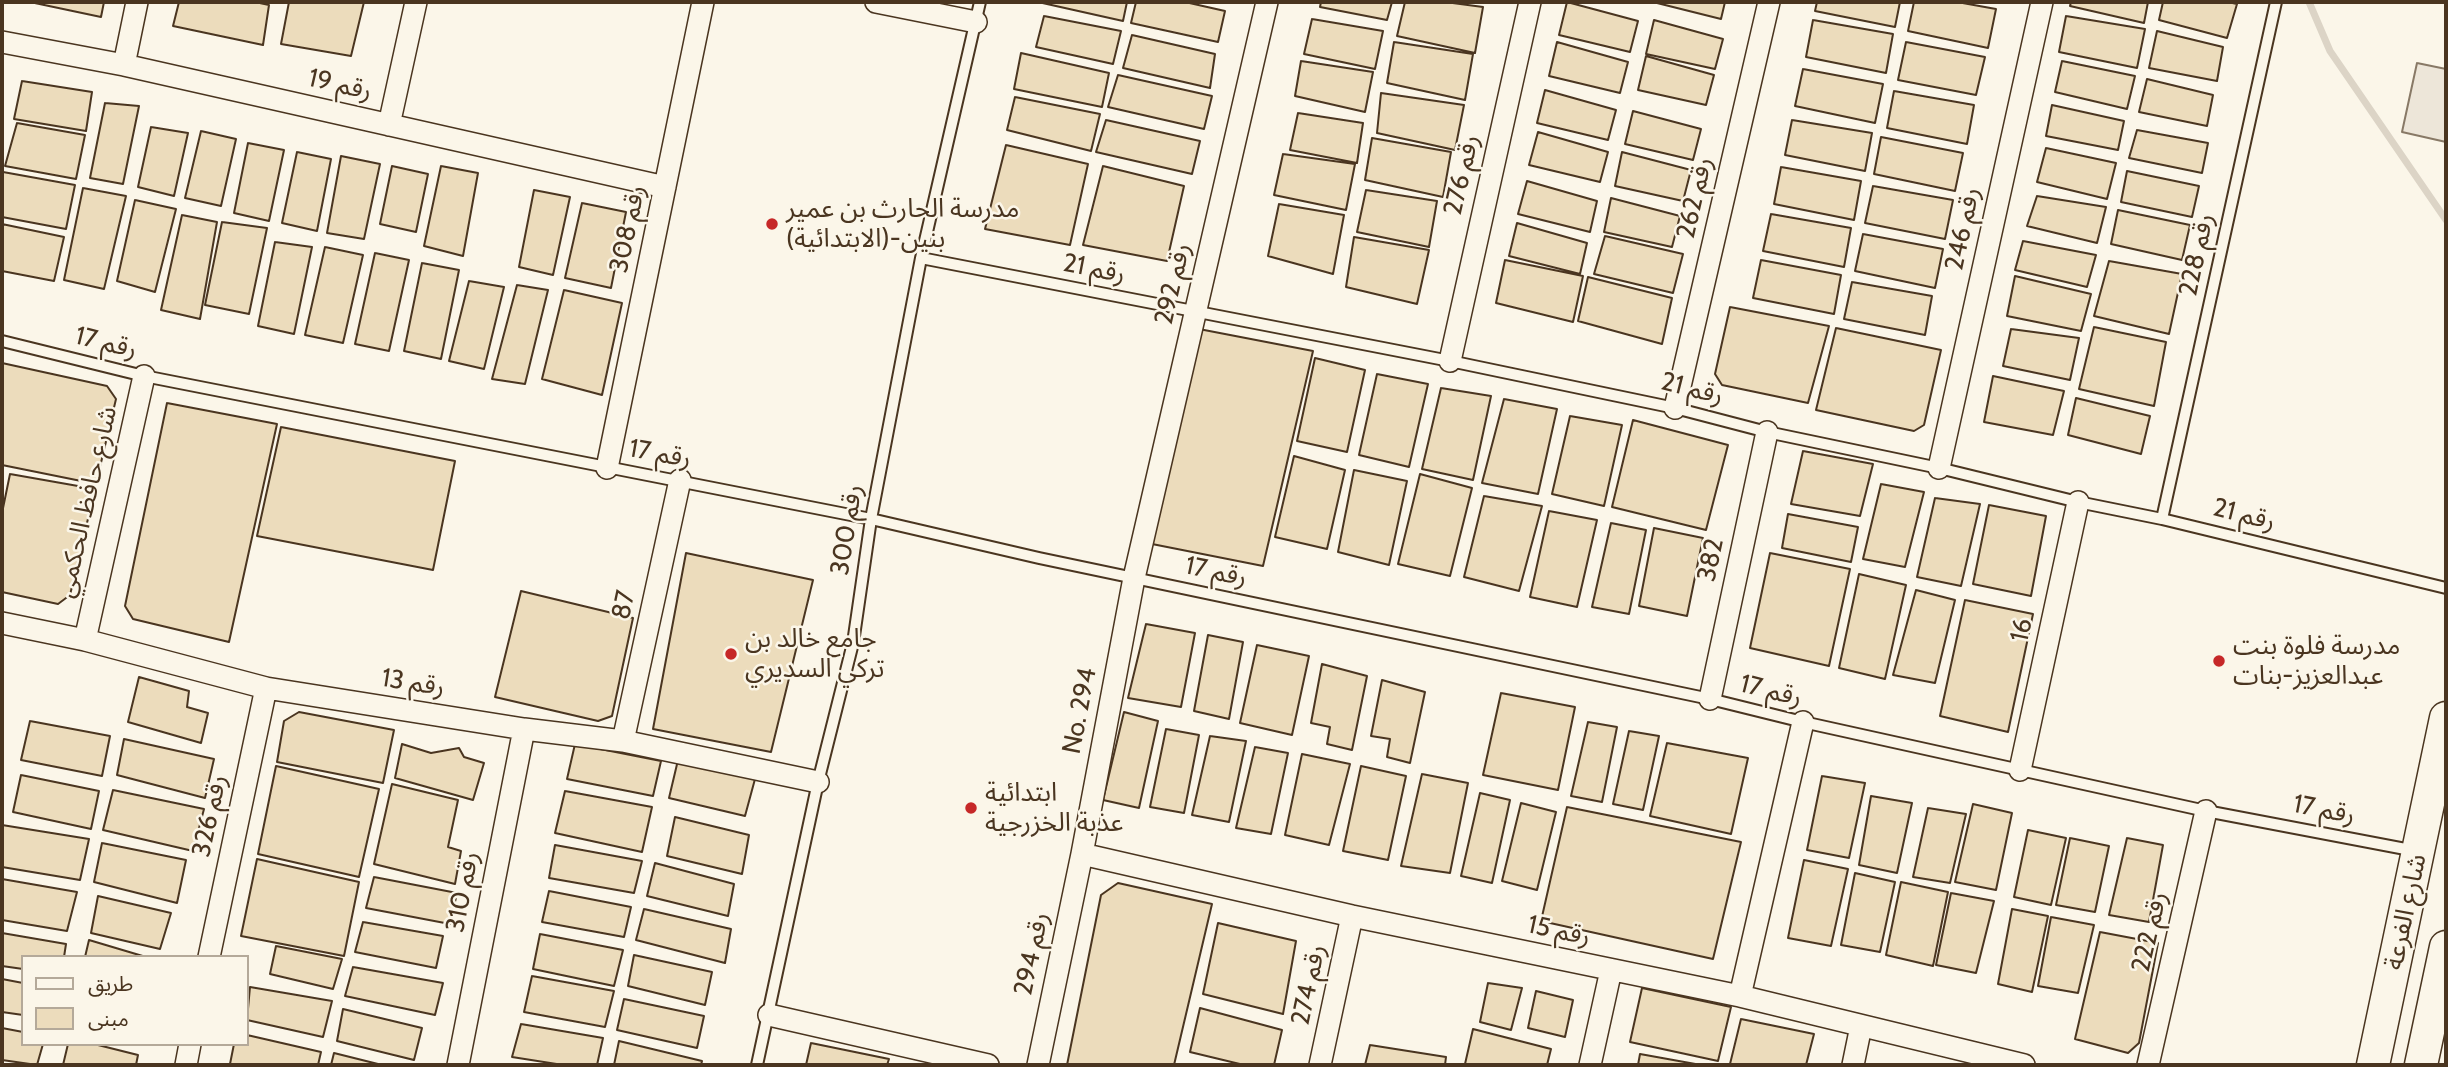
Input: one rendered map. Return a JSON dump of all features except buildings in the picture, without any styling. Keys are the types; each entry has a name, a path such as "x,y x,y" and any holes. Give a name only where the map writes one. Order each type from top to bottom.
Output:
{"street":[{"path":"124,65 137,2"},
{"path":"389,125 416,2"},
{"name":"رقم 308","path":"607,468 702,2"},
{"path":"876,2 978,12"},
{"name":"رقم 292","path":"1134,578 1267,2"},
{"name":"رقم 276","path":"1450,360 1530,2"},
{"name":"رقم 262","path":"1675,408 1769,2"},
{"name":"رقم 246","path":"1940,468 2042,2"},
{"name":"رقم 19","path":"2,41 124,65 665,187"},
{"name":"شارع حافظ الحكمي","path":"85,640 144,376"},
{"name":"382","path":"1710,699 1767,432"},
{"name":"87","path":"623,741 680,481"},
{"name":"16","path":"2020,770 2078,502"},
{"name":"No. 294","path":"1082,854 1134,578"},
{"name":"رقم 13","path":"2,624 85,640 266,688 524,729 623,741 818,782"},
{"name":"رقم 326","path":"209,955 266,688"},
{"name":"شارع الفرعة","path":"2373,1065 2446,718"},
{"path":"1740,996 1803,722"},
{"name":"رقم 310","path":"458,1065 524,729"},
{"name":"رقم 222","path":"2148,1065 2206,811"},
{"name":"رقم 15","path":"1082,854 1352,916 1740,996 2024,1065"},
{"name":"رقم 294","path":"1038,1065 1082,854"},
{"name":"رقم 274","path":"1320,1065 1352,916"},
{"name":"شارع الفرعة","path":"2422,1065 2446,947"},
{"path":"1590,1065 1611,970"},
{"path":"769,1015 988,1065"},
{"path":"1853,1065 1861,1026"},
{"path":"186,1065 190,1046"}],"lane":[{"name":"رقم 228","path":"2162,519 2276,2"},
{"name":"رقم 300","path":"757,1065 818,782 853,643 871,519 921,258 978,12"},
{"name":"رقم 21","path":"921,258 1195,313 1450,360 1675,408 1767,432 2162,519 2446,588"},
{"name":"رقم 17","path":"2,341 144,376 871,519 1134,578 1710,699 2206,811 2419,852"}],"shaded area":[{"path":"2417,63 2446,69 2446,142 2402,132"}],"waterway":[{"path":"2309,2 2330,51 2446,220"}],"place":[{"name":"مدرسة الحارث بن عمير (الابتدائية)-بنين","path":"772,224"},
{"name":"جامع خالد بن تركي السديري","path":"731,654"},
{"name":"مدرسة فلوة بنت عبدالعزيز-بنات","path":"2219,661"},
{"name":"ابتدائية عذبة الخزرجية","path":"971,808"}]}
